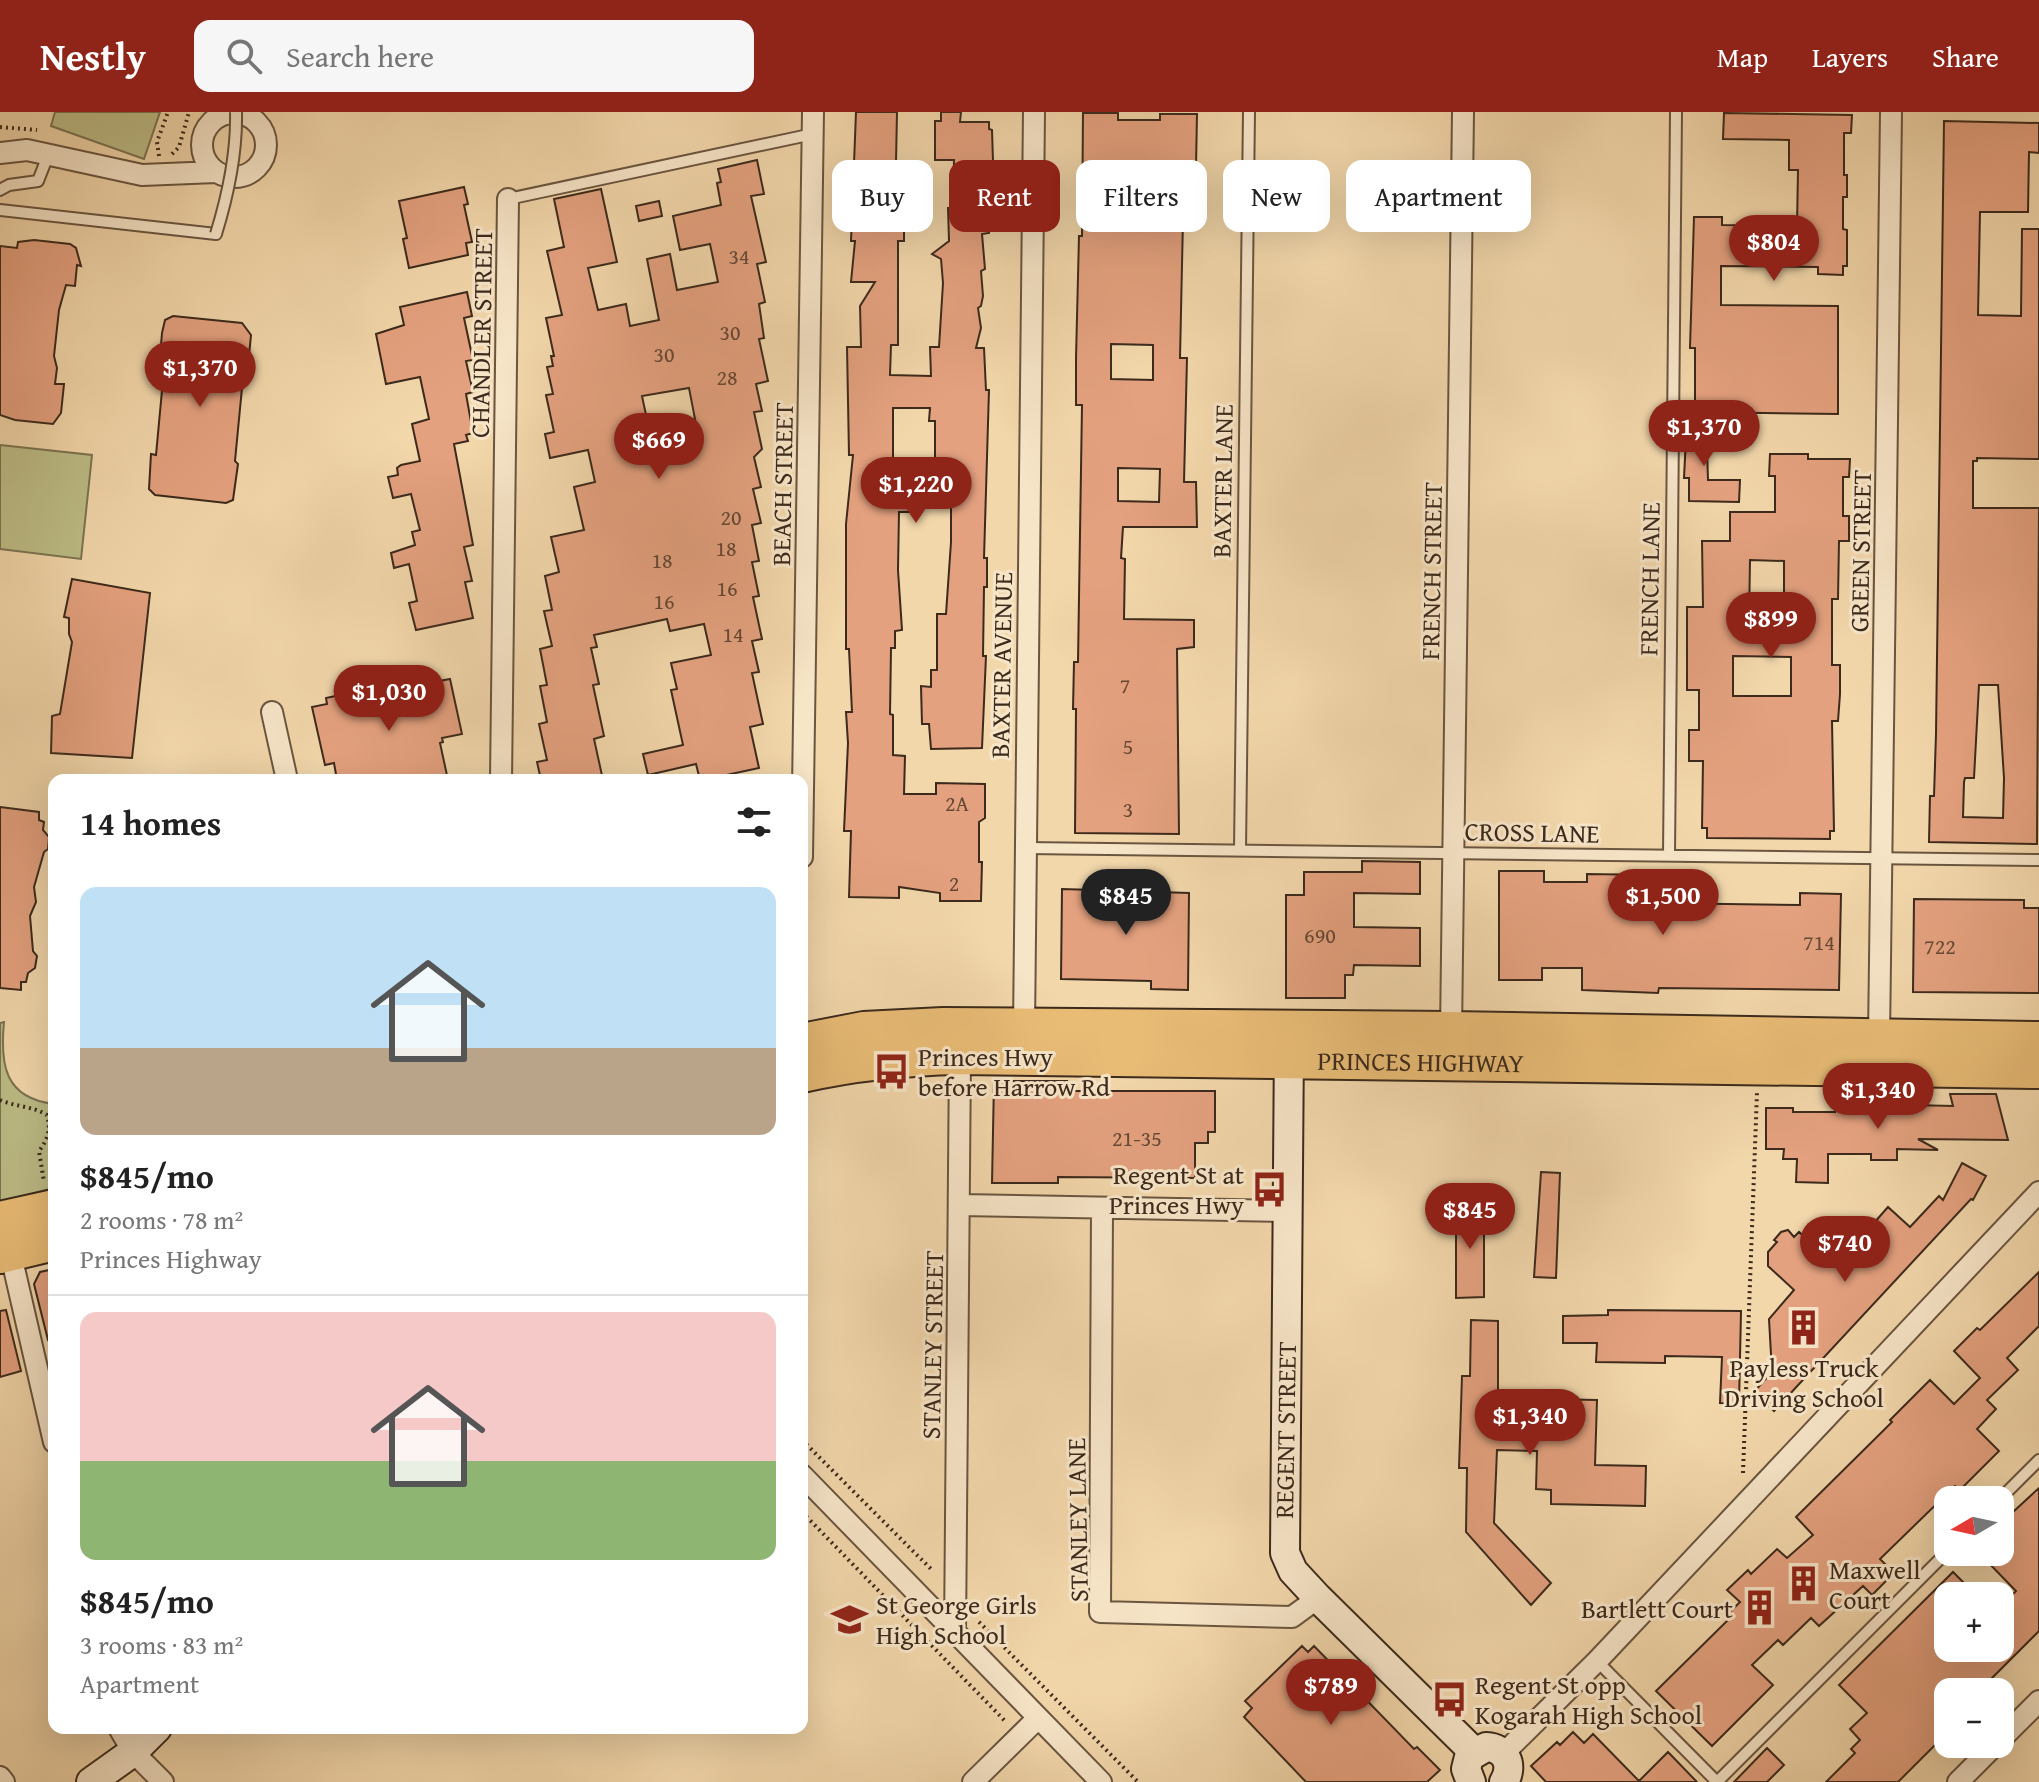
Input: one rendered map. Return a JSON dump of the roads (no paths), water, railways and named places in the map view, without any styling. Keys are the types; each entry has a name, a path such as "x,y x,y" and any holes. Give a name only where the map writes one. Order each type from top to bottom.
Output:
{"highway":[{"name":"PRINCES HIGHWAY","path":"808,1042 888,1029 1024,1027 1289,1045 2039,1069"},
{"name":"PRINCES HIGHWAY","path":"808,1072 903,1056 1289,1045 1451,1031 2039,1041"},
{"path":"3,1242 48,1198"},
{"path":"3,1242 48,1241"}],"main road":[{"name":"REGENT STREET","path":"1289,1045 1284,1545 1293,1571 1474,1752"},
{"path":"91,1782 126,1740"},
{"path":"1470,1782 1466,1769 1474,1752 1486,1747 1504,1753 1509,1766 1504,1782"}],"street":[{"name":"BEACH STREET","path":"803,774 813,112"},
{"name":"BAXTER AVENUE","path":"1024,1027 1034,112"},
{"name":"FRENCH STREET","path":"1451,1031 1463,112"},
{"name":"GREEN STREET","path":"1879,1038 1891,112"},
{"path":"235,113 258,119 266,145 260,165 243,177 234,178 216,172 209,166 202,148 205,131 223,114 235,113"},
{"path":"0,153 27,150 48,143 121,172 155,175 160,164 202,148"},
{"path":"160,164 194,175 216,172"},
{"name":"CHANDLER STREET","path":"501,774 508,199"},
{"path":"272,712 286,774"},
{"name":"STANLEY STREET","path":"955,1634 960,1055"},
{"path":"1504,1753 1597,1661 2039,1192"},
{"path":"960,1205 1288,1211"},
{"name":"STANLEY LANE","path":"1102,1208 1100,1612 1292,1617 1318,1598"},
{"path":"3,1242 48,1418"},
{"path":"808,1481 1101,1782"},
{"path":"2014,1726 2039,1701"},
{"path":"973,1782 1037,1719"},
{"path":"126,1740 163,1782"},
{"path":"1958,1782 1982,1758"},
{"path":"0,1777 4,1782"}],"lane":[{"name":"BAXTER LANE","path":"1240,850 1249,112"},
{"name":"FRENCH LANE","path":"1669,855 1676,112"},
{"path":"0,210 216,234 227,199 236,143 223,114"},
{"name":"CHANDLER STREET","path":"508,199 813,134"},
{"path":"0,190 9,185 38,181 48,143"},
{"name":"CROSS LANE","path":"1025,848 2039,860"},
{"path":"2013,1486 2039,1460"},
{"path":"1597,1661 1717,1782 1934,1565"}],"place":[{"name":"Princes Hwy before Harrow Rd","path":"892,1071"},
{"name":"Regent St at Princes Hwy","path":"1270,1189"},
{"name":"Payless Truck Driving School","path":"1804,1328"},
{"name":"Maxwell Court","path":"1803,1584"},
{"name":"Bartlett Court","path":"1759,1608"},
{"name":"St George Girls High School","path":"850,1619"},
{"name":"Regent St opp Kogarah High School","path":"1449,1699"}]}
